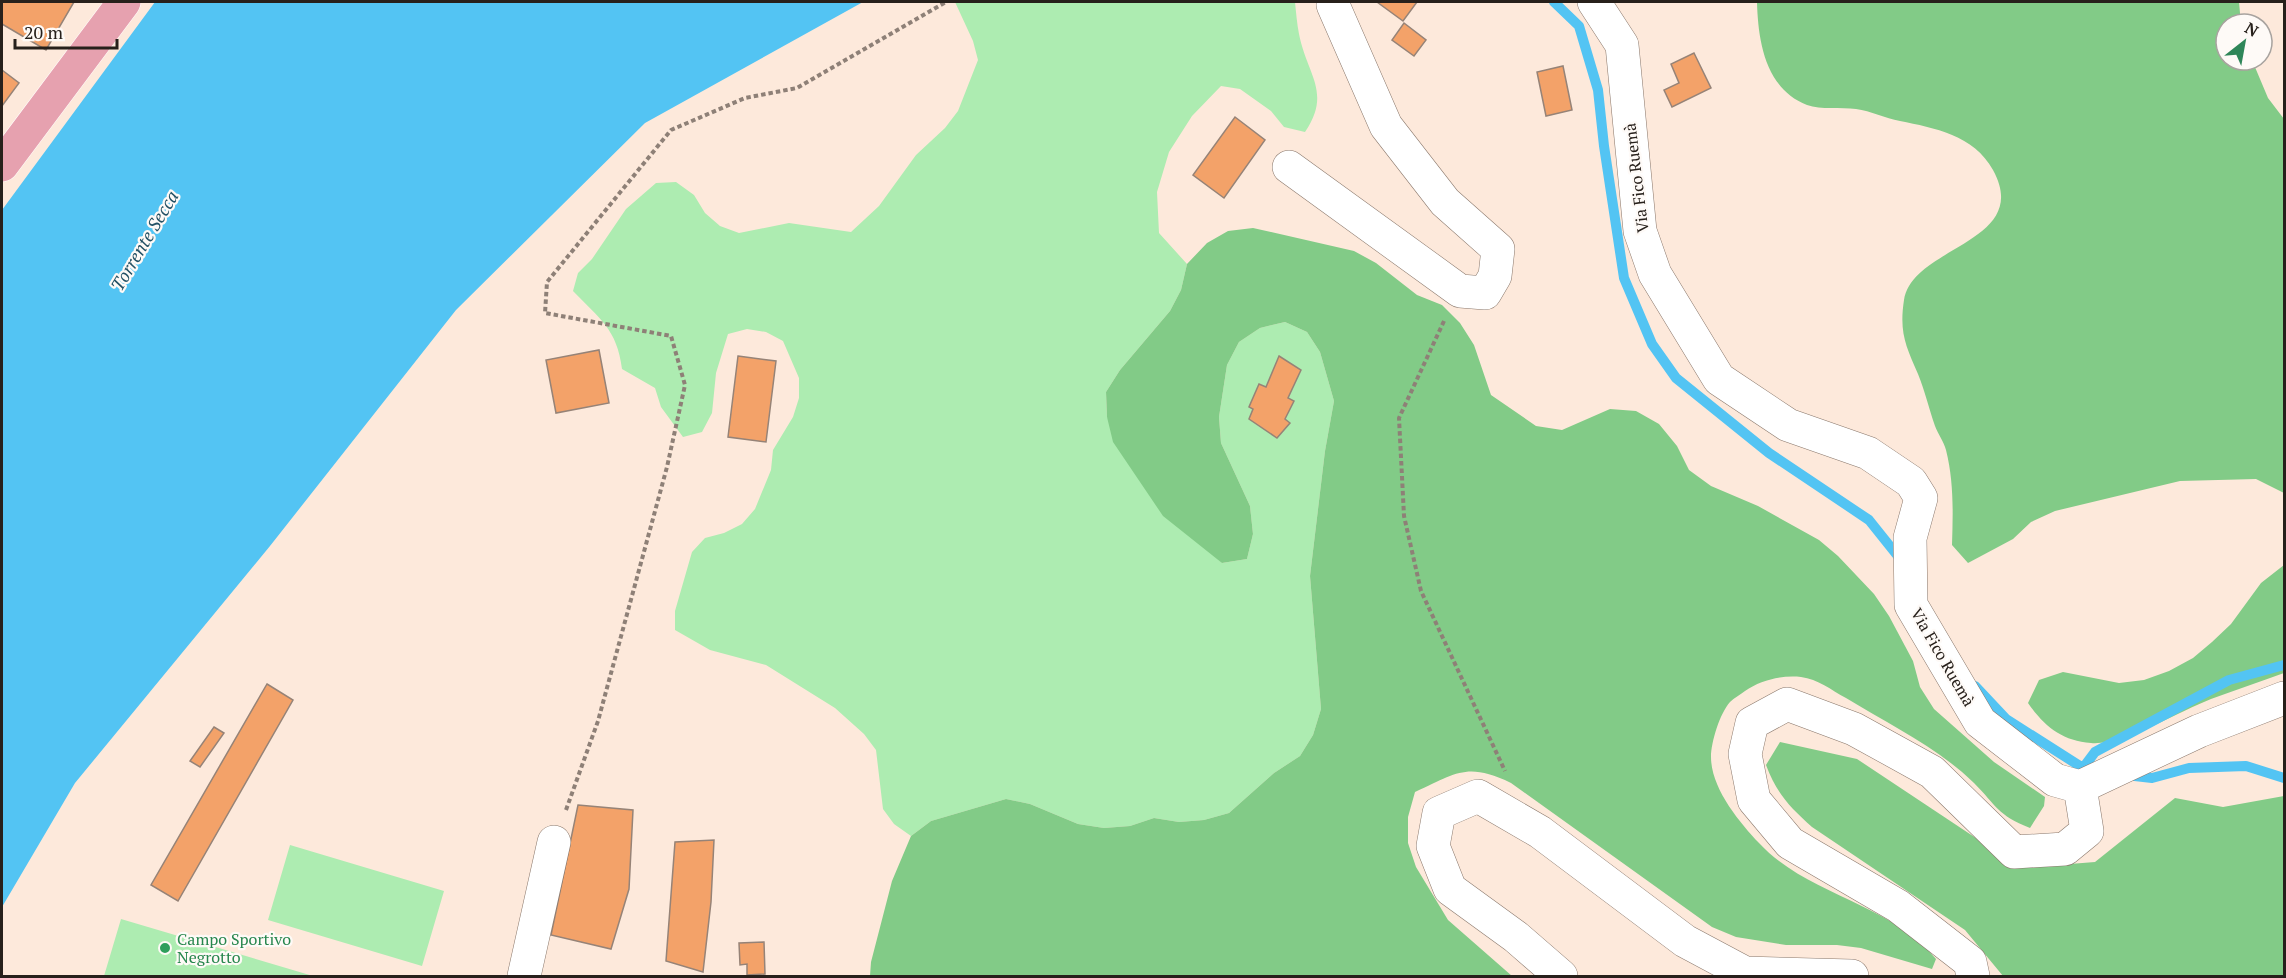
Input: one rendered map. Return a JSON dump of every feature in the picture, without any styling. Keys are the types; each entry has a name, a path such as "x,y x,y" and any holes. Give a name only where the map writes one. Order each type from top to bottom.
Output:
{"main road":[{"path":"2,165 124,2"}],"street":[{"path":"1289,167 1460,291 1485,293 1495,276 1498,249 1445,202 1386,126 1333,5 1334,2"},
{"name":"Via Fico Ruemà","path":"1594,2 1622,45 1640,231 1655,274 1719,379 1788,425 1868,453 1911,482 1922,498 1910,538 1911,605 1942,654 1980,722 2055,780 2080,787"},
{"path":"1973,976 1970,962 1898,906 1790,843 1754,800 1745,754 1752,723 1787,704 1854,729 1932,772 2014,852 2065,849 2087,831 2080,787 2199,731 2284,698"},
{"path":"1561,976 1516,937 1450,889 1433,846 1439,813 1478,796 1540,832 1685,941 1745,973 1852,976"},
{"path":"524,976 554,842"}],"path":[{"path":"554,842 598,721 667,466 685,385 671,336 545,314 547,282 671,130 745,98 797,88 946,2"},
{"path":"1460,291 1399,418 1404,516 1422,591 1508,776"}],"green space":[{"path":"955,2 1295,2 1299,34 1317,94 1317,106 1313,118 1305,132 1284,127 1271,111 1240,89 1221,86 1192,116 1169,152 1157,192 1159,233 1187,264 1181,290 1170,311 1120,370 1106,392 1107,417 1222,563 1247,559 1253,534 1250,506 1221,443 1219,417 1227,365 1239,342 1260,328 1285,322 1307,332 1320,352 1334,401 1325,451 1310,576 1321,709 1313,735 1300,756 1274,773 1229,813 1204,820 1179,822 1154,818 1130,826 1104,828 1078,824 1030,804 1006,799 931,821 911,836 894,824 883,809 876,750 864,734 835,708 766,665 710,650 675,630 675,611 692,552 705,538 724,533 742,524 755,509 771,470 773,450 793,417 799,398 799,378 783,341 766,332 747,329 728,334 716,373 712,413 702,432 683,437 661,407 655,388 622,369 616,344 606,326 573,291 578,273 592,259 626,209 656,183 676,182 694,195 705,213 720,226 739,233 789,223 851,232 879,206 916,155 945,128 958,111 978,60 973,41"},
{"path":"1757,2 2239,2 2240,12 2214,12 2214,72 2257,72 2268,98 2284,119 2284,493 2256,479 2180,481 2055,511 2031,522 2013,539 1968,563 1952,545 1949,462 1907,347 1902,322 1904,300 1912,282 1927,267 1985,229 1997,214 2001,194 1993,170 1975,149 1964,141 1939,130 1862,110 1813,107 1793,98 1773,75 1759,32"},
{"path":"1253,228 1354,251 1376,263 1417,295 1442,305 1460,323 1474,345 1491,395 1536,426 1562,430 1610,409 1636,411 1659,424 1677,446 1689,470 1711,486 1758,506 1819,540 1838,556 1874,594 1889,616 1913,661 1920,687 1934,709 1994,762 2045,797 2044,806 2030,828 2004,814 1960,770 1929,747 1824,685 1807,678 1786,677 1765,681 1751,687 1730,702 1714,736 1711,751 1712,769 1728,804 1759,843 1801,876 1873,912 1917,940 1936,959 1932,969 1861,948 1837,945 1786,945 1736,937 1712,927 1511,783 1483,773 1462,772 1415,792 1408,817 1408,843 1416,867 1448,920 1512,976 870,976 871,962 892,881 911,836 931,821 1006,799 1030,804 1078,824 1104,828 1130,826 1154,818 1179,822 1204,820 1229,813 1274,773 1300,756 1313,735 1321,709 1310,576 1325,451 1334,401 1320,352 1307,332 1285,322 1260,328 1239,342 1227,365 1219,417 1221,443 1250,506 1253,534 1247,559 1222,563 1163,516 1113,442 1107,417 1106,392 1120,370 1170,311 1181,290 1187,264 1207,243 1228,231"},
{"path":"2284,565 2284,673 2211,699 2134,734 2104,742 2081,742 2063,736 2047,725 2028,703 2039,680 2063,672 2119,683 2144,680 2169,671 2193,658 2212,642 2231,624 2261,583"},
{"path":"1780,742 1857,759 2021,868 2095,862 2175,798 2223,807 2284,796 2284,976 2003,976 1965,930 1812,827 1791,806 1775,784 1766,765"},
{"path":"290,845 444,891 422,966 268,920"},
{"name":"Campo Sportivo Negrotto","path":"121,919 313,976 104,976"}],"water":[{"name":"Torrente Secca","path":"155,2 863,2 645,123 456,310 270,546 75,783 2,907 2,210"}],"building":[{"path":"2,2 74,2 46,50 2,24"},
{"path":"1377,2 1417,2 1403,21"},
{"path":"1404,23 1426,40 1414,56 1392,40"},
{"path":"1694,53 1711,88 1672,107 1664,90 1679,83 1671,64"},
{"path":"1563,66 1572,110 1546,116 1537,72"},
{"path":"2,70 19,83 2,106"},
{"path":"1235,117 1265,140 1224,198 1193,175"},
{"path":"599,350 609,403 556,413 546,360"},
{"path":"738,356 776,361 766,442 728,437"},
{"path":"1279,356 1301,370 1288,398 1294,401 1285,419 1290,423 1277,438 1249,419 1253,409 1249,407 1259,384 1266,387"},
{"path":"267,684 293,700 178,901 151,885"},
{"path":"214,727 224,733 200,767 190,761"},
{"path":"578,805 633,810 629,889 611,949 551,935"},
{"path":"714,840 711,902 703,972 666,961 675,842"},
{"path":"764,942 765,974 747,975 747,964 740,965 739,943"}],"waterway":[{"path":"1554,2 1579,26 1598,90 1624,278 1652,344 1676,378 1769,453 1869,520 1901,560"},
{"path":"2083,768 2095,752 2229,680 2284,665"},
{"path":"1975,686 2006,719 2083,768 2096,770"},
{"path":"2126,775 2152,778 2189,768 2246,766 2284,778"}],"place":[{"name":"Campo Sportivo Negrotto","path":"165,948"}]}
